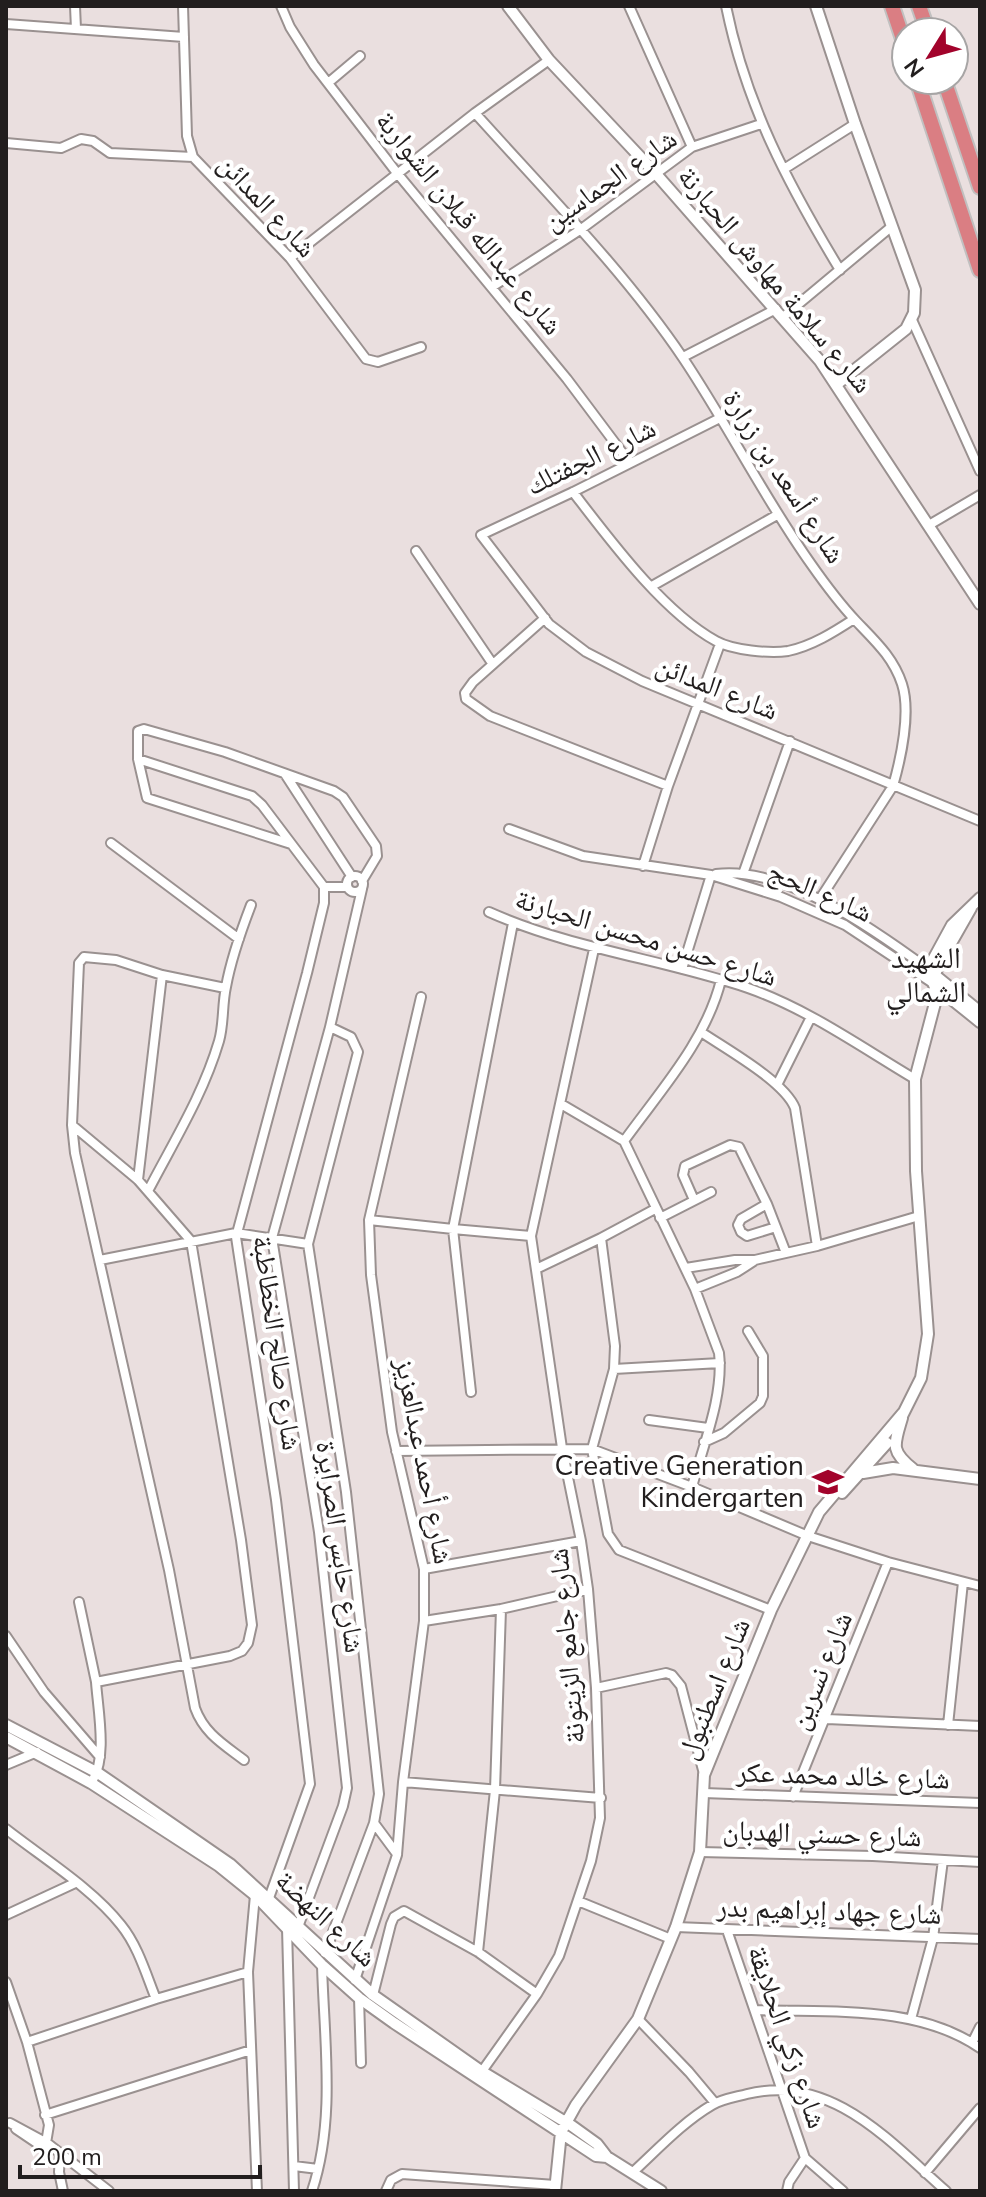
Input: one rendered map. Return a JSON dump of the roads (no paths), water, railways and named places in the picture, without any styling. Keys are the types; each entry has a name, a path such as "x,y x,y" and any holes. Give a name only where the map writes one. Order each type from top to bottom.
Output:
{"highway":[{"path":"922,96 980,270"},
{"path":"949,96 980,187"}],"street":[{"path":"75,6 76,29"},
{"name":"شارع المدائن","path":"183,6 187,136 193,157 290,258 366,359 378,362 421,347"},
{"name":"شارع عبدالله قبلان الشواربة","path":"281,6 302,47 328,83 630,463"},
{"name":"شارع سلامة مهاوش الحبارنة","path":"508,6 549,60 657,175 837,384 980,604"},
{"path":"629,6 692,147"},
{"path":"726,6 761,124 840,270"},
{"path":"816,6 915,290 912,320 980,471"},
{"path":"6,24 184,37"},
{"path":"328,83 360,56"},
{"path":"290,258 475,113 549,60"},
{"name":"شارع أسعد بن زرارة","path":"475,113 580,230 683,357 777,515 854,619 887,652 902,684 905,698 902,747 893,786 820,899"},
{"name":"شارع الجماسين","path":"492,287 580,230 692,147 761,124"},
{"path":"784,169 855,124"},
{"path":"6,143 61,148 81,139 93,141 110,153 193,157"},
{"path":"683,357 779,313 840,270 891,227"},
{"path":"837,384 898,336 912,320"},
{"name":"شارع الجفتلك","path":"481,535 720,418"},
{"path":"573,492 616,548 652,586 692,626 720,644 762,652 785,652 802,647 854,619"},
{"path":"929,525 980,495"},
{"path":"652,586 777,515"},
{"name":"شارع المدائن","path":"481,535 545,618 586,652 642,681 980,821"},
{"path":"416,551 492,663"},
{"path":"545,618 492,663 465,693 470,704 490,716 668,786"},
{"path":"643,866 668,786 720,644"},
{"path":"291,844 149,799 144,793 137,734 144,729 285,773 352,877"},
{"path":"743,874 790,741"},
{"path":"138,759 252,796 324,887 347,887 354,893 362,885 358,877 352,877 348,879 347,887"},
{"name":"شارع حابس الصرايرة","path":"285,773 343,797 376,846 377,856 362,885 330,1027 272,1238 319,1532 347,1788 343,1806 292,1927"},
{"name":"شارع الحج","path":"509,829 583,856 711,875 743,874 785,885 820,899 980,1012"},
{"path":"111,843 239,939"},
{"path":"682,969 711,875"},
{"name":"شارع الحج","path":"711,875 815,910 932,976 980,1022"},
{"name":"شارع صالح الخطاطبة","path":"269,1898 310,1784 276,1500 236,1233 307,973 324,903 324,887"},
{"name":"شارع اسطنبول","path":"876,1457 894,1432 921,1378 928,1334 919,1216 915,1079 935,1003 932,976 947,933 976,911 980,898"},
{"path":"148,1191 187,1121 206,1077 219,1040 225,988 251,905"},
{"name":"شارع حسن محسن الحبارنة","path":"489,912 594,949 682,969 772,998 811,1017 915,1079"},
{"path":"471,1392 453,1229 513,923"},
{"name":"شارع جامع الزيتونة","path":"479,2074 537,1994 559,1956 599,1824 601,1798 596,1688 588,1589 562,1448 531,1236 594,949"},
{"path":"225,988 162,975 116,960 80,959 72,1125 75,1153 169,1570 200,1723 244,1760"},
{"path":"138,1180 162,975"},
{"path":"624,1141 701,1032 721,980"},
{"name":"شارع أحمد عبدالعزيز","path":"355,1980 397,1855 403,1782 424,1621 424,1569 396,1451 377,1328 369,1220 421,997"},
{"path":"777,1085 811,1017"},
{"path":"325,1953 374,1823 379,1794 346,1492 308,1244 358,1052 351,1037 330,1027"},
{"path":"701,1032 791,1098 817,1246"},
{"path":"561,1104 624,1141 686,1268 719,1353 720,1363 708,1428 692,1487"},
{"path":"72,1125 138,1180 191,1241 241,1540 252,1625 251,1636 242,1651 230,1656 186,1662 96,1682"},
{"path":"694,1200 683,1175 685,1166 735,1144 742,1151 767,1204 786,1253"},
{"path":"536,1269 711,1192"},
{"path":"767,1204 741,1219 738,1225 747,1236 776,1227"},
{"path":"686,1268 755,1260 817,1246 919,1216"},
{"path":"369,1220 531,1236"},
{"path":"100,1260 236,1233 308,1244"},
{"path":"601,1238 615,1346 614,1369 592,1449 608,1534 619,1550 771,1610"},
{"path":"695,1289 737,1272 755,1260"},
{"path":"704,1442 724,1433 760,1403 763,1396 763,1356 748,1331"},
{"path":"614,1369 720,1363"},
{"path":"903,1413 895,1450 899,1458 913,1469"},
{"name":"شارع اسطنبول","path":"555,2188 565,2132 638,2019 676,1927 700,1852 704,1775 771,1610 814,1524 903,1413"},
{"path":"649,1420 708,1428"},
{"path":"396,1451 592,1449 808,1536 888,1562 980,1586"},
{"path":"862,1467 876,1457 913,1469"},
{"path":"862,1467 913,1469 980,1479"},
{"path":"424,1569 581,1541"},
{"name":"شارع نسرين","path":"793,1797 888,1562"},
{"path":"948,1725 963,1582"},
{"path":"424,1621 501,1609 588,1589"},
{"path":"79,1602 96,1682 101,1758 98,1773 91,1783"},
{"path":"478,1952 495,1790 501,1609"},
{"path":"6,1636 44,1692 101,1758"},
{"path":"596,1688 666,1673 672,1675 681,1686 704,1775"},
{"path":"827,1719 980,1726"},
{"name":"شارع النهضة","path":"6,1725 98,1773 230,1864 269,1898 322,1965 359,1998 479,2074"},
{"name":"شارع النهضة","path":"6,1737 91,1783 219,1866 373,1995 479,2074 565,2132 597,2144 607,2157 661,2191"},
{"path":"6,1765 37,1752"},
{"path":"403,1782 601,1798"},
{"name":"شارع خالد محمد عكر","path":"704,1793 980,1803"},
{"path":"374,1823 397,1855"},
{"path":"6,1829 102,1905 120,1924 134,1946 156,1999"},
{"name":"شارع حسني الهدبان","path":"700,1852 980,1862"},
{"name":"شارع حسني الهدبان","path":"911,2019 933,1938 943,1860"},
{"path":"6,1915 75,1883"},
{"path":"255,1895 248,1972 257,2191"},
{"path":"578,1901 671,1939"},
{"path":"373,1995 391,1924 394,1917 404,1911 478,1952 537,1994"},
{"path":"292,1927 294,2191"},
{"name":"شارع جهاد إبراهيم بدر","path":"676,1927 980,1939"},
{"name":"شارع زكي الحلايقة","path":"727,1930 805,2158"},
{"path":"312,2191 327,2126 322,1965"},
{"path":"27,2042 248,1972"},
{"path":"6,1982 27,2042 50,2131 42,2143"},
{"path":"359,1998 361,2063"},
{"path":"756,2010 852,2013 911,2019 976,2046 980,2027"},
{"path":"638,2019 715,2103"},
{"path":"46,2116 251,2050"},
{"path":"633,2172 689,2121 715,2103 766,2090 781,2090 832,2101 848,2109 876,2128 946,2191"},
{"path":"925,2173 980,2108"},
{"path":"8,2122 109,2191"},
{"path":"62,2156 63,2191"},
{"path":"787,2191 789,2182 805,2158 843,2191"},
{"path":"294,2166 318,2169"},
{"path":"386,2191 391,2180 402,2174 498,2186 555,2188"}],"place":[{"name":"Creative Generation Kindergarten","path":"828,1482"}],"district":[{"name":"الشهيد الشمالي","path":"926,975"}]}
